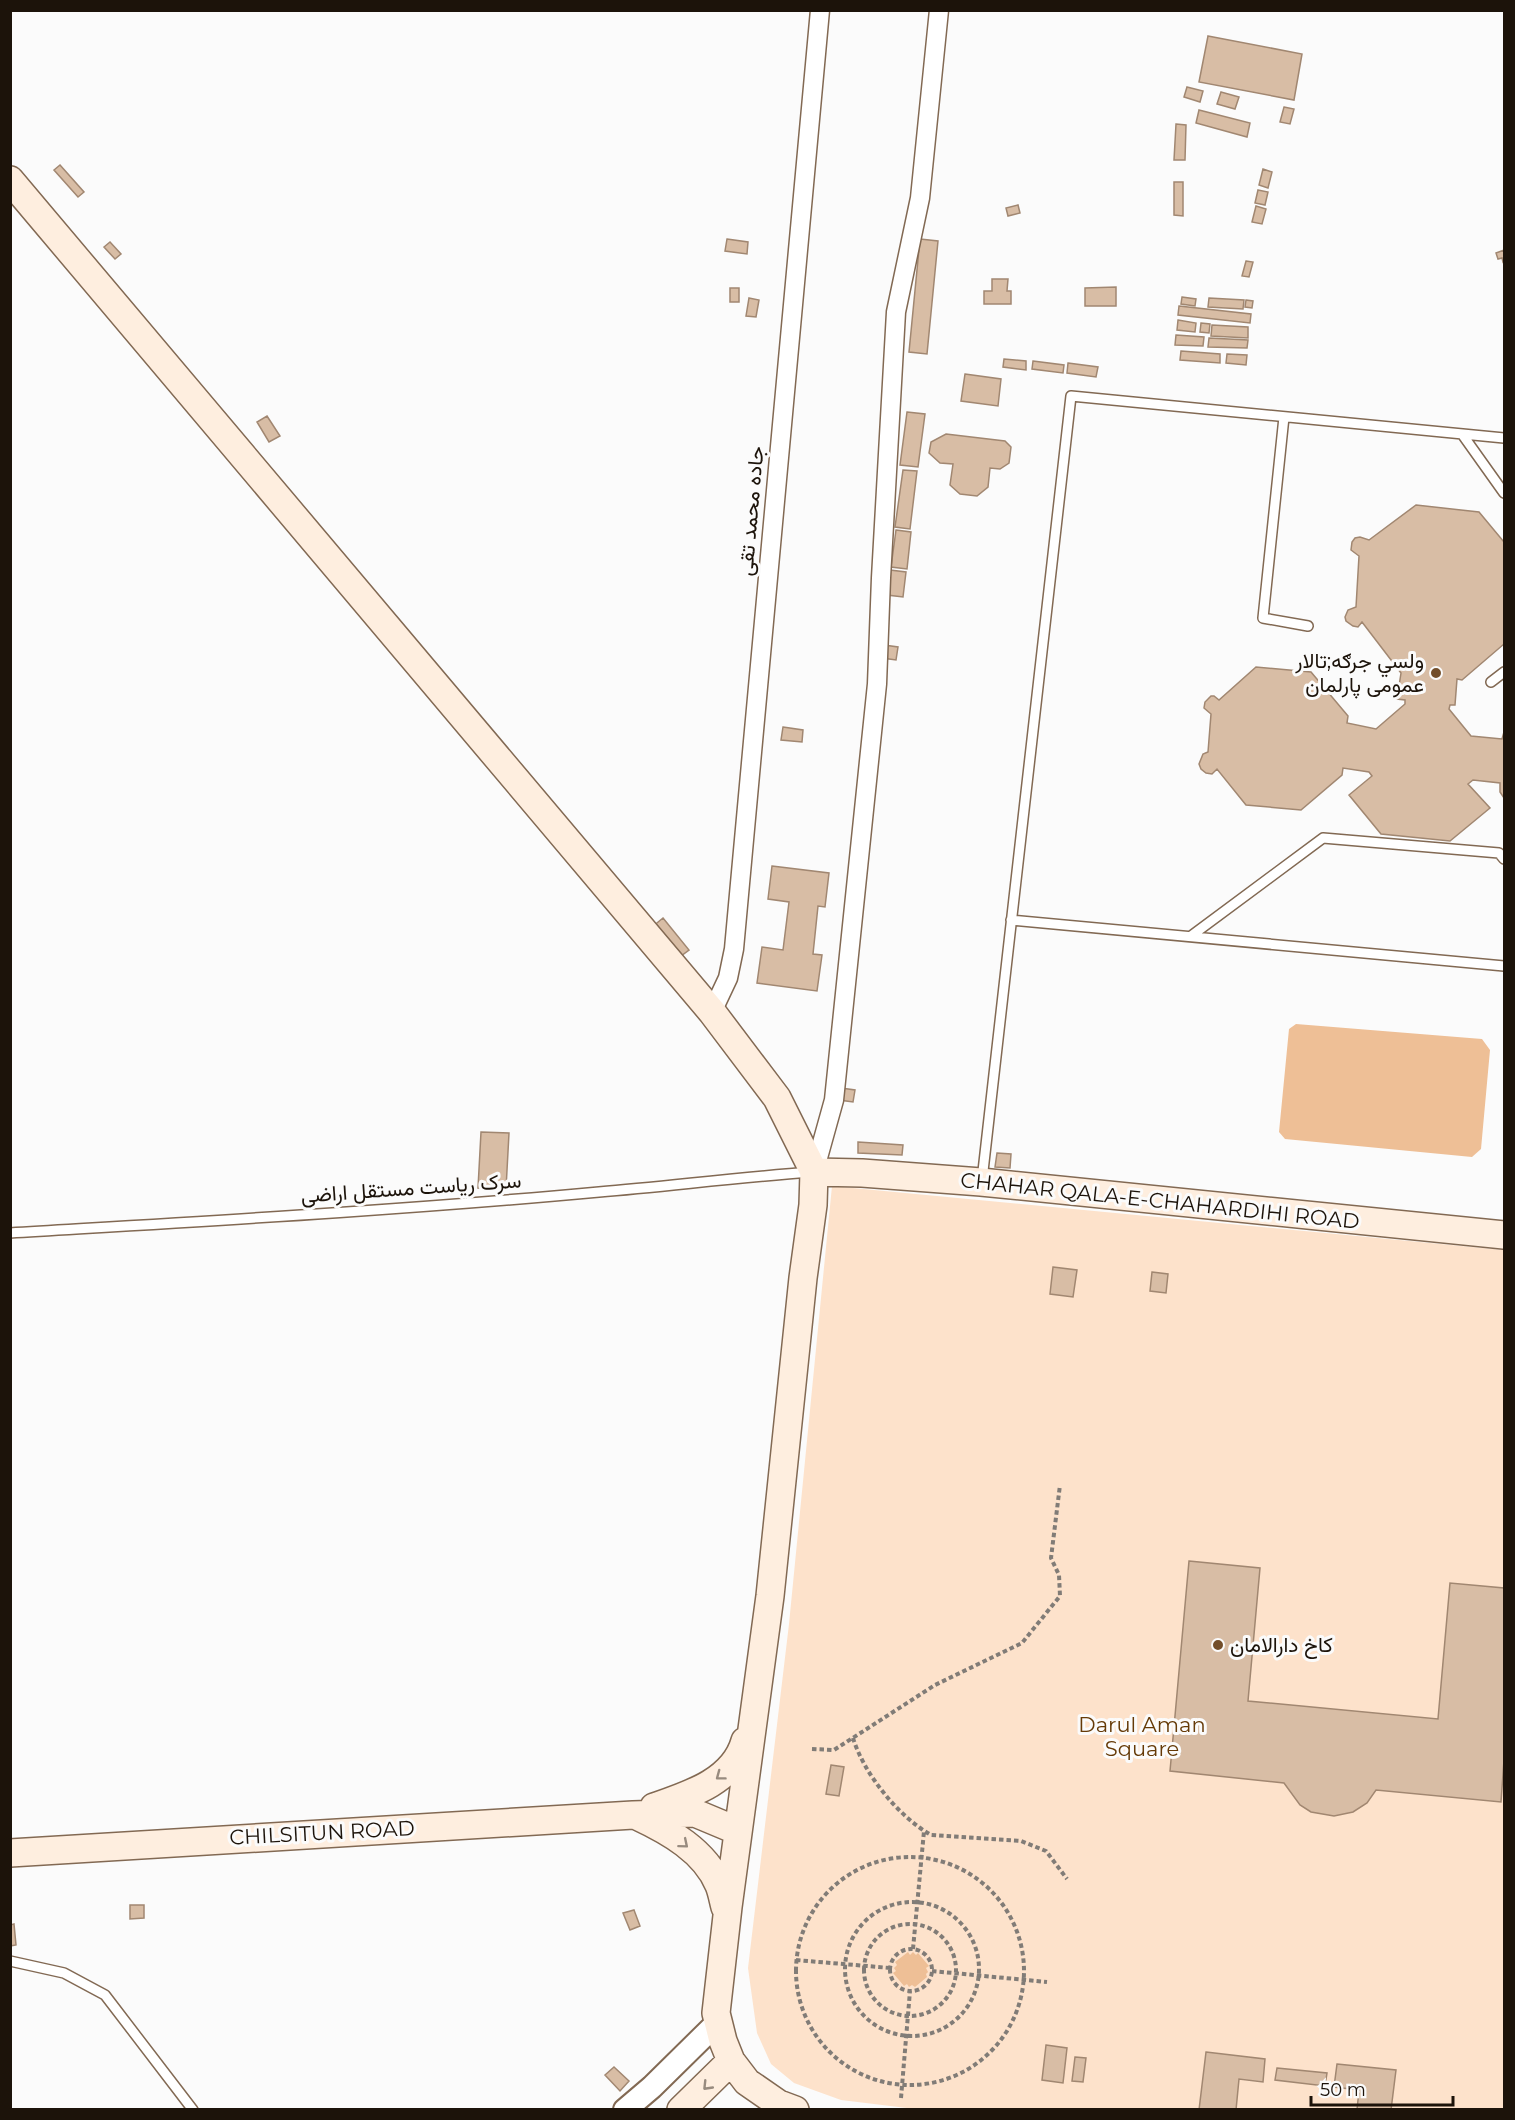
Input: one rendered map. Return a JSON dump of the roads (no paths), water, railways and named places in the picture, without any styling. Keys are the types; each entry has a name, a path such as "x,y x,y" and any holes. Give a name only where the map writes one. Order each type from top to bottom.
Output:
{"main road":[{"path":"10,180 712,1012 777,1098 814,1172 813,1205 803,1278 770,1596 727,1913 716,2013 731,2061 747,2082 757,2101 795,2109"},
{"name":"CHAHAR QALA-E-CHAHARDIHI ROAD","path":"814,1172 862,1173 981,1182 1504,1236"},
{"path":"633,1815 698,1792 727,1771 743,1749 755,1707"},
{"path":"633,1815 695,1813 738,1831"},
{"path":"633,1815 672,1833 705,1862 719,1884 727,1913"},
{"name":"CHILSITUN ROAD","path":"10,1853 633,1815"},
{"path":"681,2109 731,2061"}],"street":[{"name":"جاده محمد تقی","path":"712,1012 728,978 734,949 820,10"},
{"path":"814,1172 834,1100 877,684 880,578 896,312 920,198 939,10"},
{"path":"625,2109 652,2087 718,2022"}],"lane":[{"path":"981,1182 1071,396 1504,438"},
{"path":"1284,417 1263,618 1308,626"},
{"path":"1462,434 1504,493"},
{"path":"1491,682 1504,672"},
{"path":"1191,936 1323,838 1499,853 1504,860"},
{"path":"1011,920 1504,966"},
{"name":"سرک ریاست مستقل اراضی","path":"10,1233 275,1217 577,1194 738,1177 814,1172"},
{"path":"10,1961 64,1973 105,1995 193,2109"}],"place":[{"name":"ولسي جرګه;تالار عمومی پارلمان","path":"1436,673"},
{"name":"کاخ دارالامان","path":"1218,1645"}],"park label":[{"name":"Darul Aman Square","path":"1142,1737"}]}
